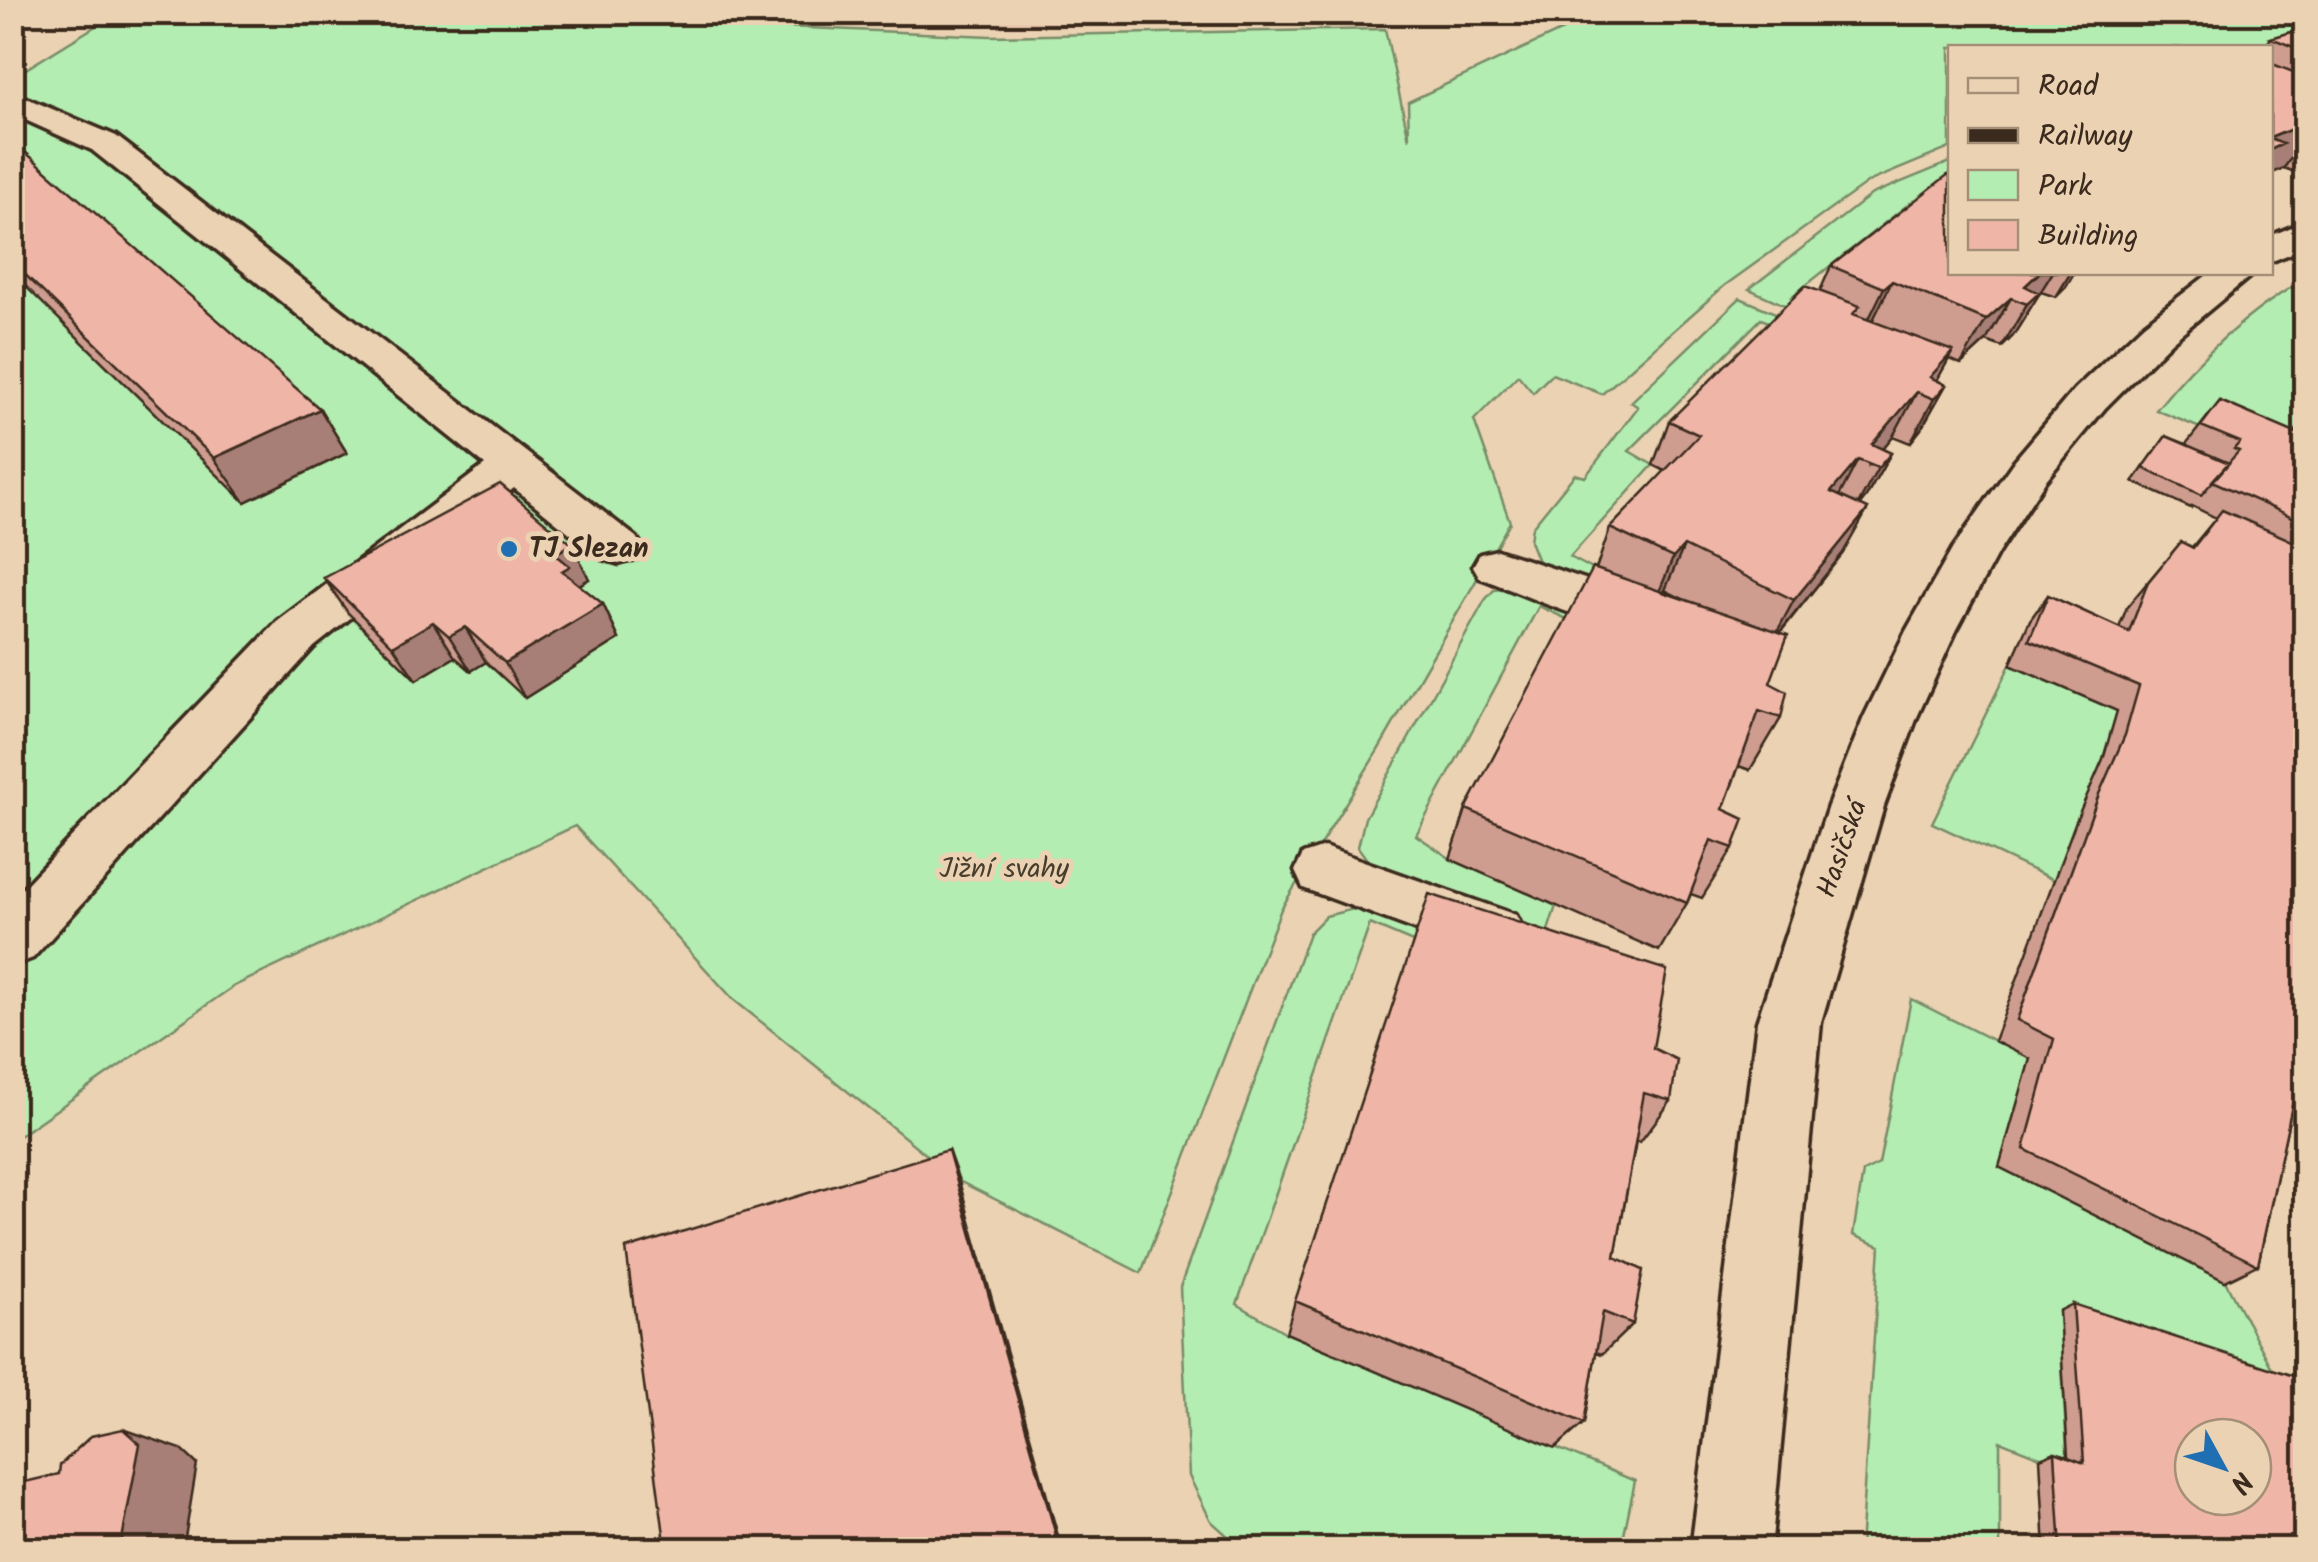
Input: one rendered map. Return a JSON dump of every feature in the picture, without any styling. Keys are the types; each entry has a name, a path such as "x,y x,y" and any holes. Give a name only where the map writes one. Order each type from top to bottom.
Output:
{"street":[{"path":"12,102 104,143 619,548"},
{"path":"12,131 53,118"},
{"path":"2273,249 2306,232"},
{"name":"Hasičská","path":"1730,1550 1788,1024 1842,846 1898,697 1971,555 2038,455 2126,359 2187,306 2232,275"},
{"path":"12,940 296,634 512,466"},
{"path":"1498,566 1681,627"},
{"path":"1324,871 1537,949"}],"shaded area":[{"path":"1454,12 1318,20 989,27 543,13"}],"green space":[{"name":"TJ Slezan","path":"117,13 472,13 990,36 1385,29 1409,139 1408,102 1567,28 1624,13 2305,13 2305,35 2257,45 1948,45 1948,149 1870,181 1724,286 1602,394 1552,374 1533,393 1518,375 1474,420 1510,522 1281,909 1141,1273 959,1181 734,1000 575,826 234,986 13,1140 13,77"},
{"path":"1948,163 1947,210 1914,200 1791,297 1898,356 1749,289 1872,194"},
{"path":"2305,279 2305,419 2273,458 2156,410 2224,337"},
{"path":"1740,298 1893,363 1839,349 1761,319 1629,451 1653,465 1570,557 1654,602 1665,590 1698,606 1618,600 1539,564 1530,541 1532,527 1575,474 1585,477 1638,407 1631,402"},
{"path":"1522,586 1610,615 1573,622 1539,606 1416,835 1451,859 1556,906 1546,937 1370,864 1358,847 1365,818 1485,600 1494,590"},
{"path":"2010,665 2117,711 2103,759 2054,880 1932,823"},
{"path":"1361,907 1516,956 1415,943 1370,924 1237,1304 1286,1333 1635,1481 1621,1549 1242,1549 1211,1521 1189,1476 1180,1287 1309,933 1326,916"},
{"path":"1911,999 2030,1059 1999,1167 2225,1281 2281,1385 2059,1312 2068,1468 2000,1441 2000,1549 1860,1549 1880,1246 1853,1235 1863,1172 1879,1164"}],"building":[{"path":"2306,28 2306,52 2271,38"},
{"path":"2273,64 2306,77 2306,123 2273,137"},
{"path":"24,151 320,409 214,458 12,262 12,155"},
{"path":"1948,175 1948,275 2037,275 2025,286 2039,293 2027,304 2011,298 1986,320 1892,281 1884,288 1831,266"},
{"path":"1805,286 1860,306 1853,314 1953,351 1930,377 1946,385 1934,399 1917,392 1872,444 1891,453 1878,468 1858,460 1831,492 1868,509 1794,600 1684,546 1673,558 1610,528 1699,435 1669,421"},
{"path":"2220,401 2295,433 2306,420 2306,523 2212,481 2239,451 2234,449 2240,442 2201,426"},
{"path":"2166,436 2229,463 2201,495 2143,468"},
{"path":"500,484 572,544 555,554 570,566 562,571 603,604 505,663 465,627 449,636 433,622 393,646 324,578"},
{"path":"2222,510 2306,547 2306,1040 2258,1265 2024,1149 2054,1039 2017,1020 2099,794 2125,735 2139,686 2029,640 2048,595 2129,632 2148,582 2181,542 2193,548"},
{"path":"1593,568 1788,635 1770,683 1787,692 1781,718 1759,711 1723,809 1744,819 1733,848 1711,840 1687,903 1466,809"},
{"path":"1429,894 1667,970 1653,1048 1677,1060 1671,1101 1644,1093 1615,1257 1643,1270 1633,1324 1603,1312 1584,1423 1295,1301"},
{"path":"948,1150 1057,1539 1016,1550 666,1550 626,1249"},
{"path":"2073,1304 2300,1378 2306,1411 2306,1550 2061,1550 2055,1452 2084,1463"},
{"path":"123,1429 140,1444 120,1550 12,1550 12,1485 59,1474 60,1465 91,1436"}],"railway":[{"path":"844,12 1168,12"}],"place":[{"name":"TJ Slezan","path":"509,549"}],"park label":[{"name":"Jižní svahy","path":"1004,869"}]}
